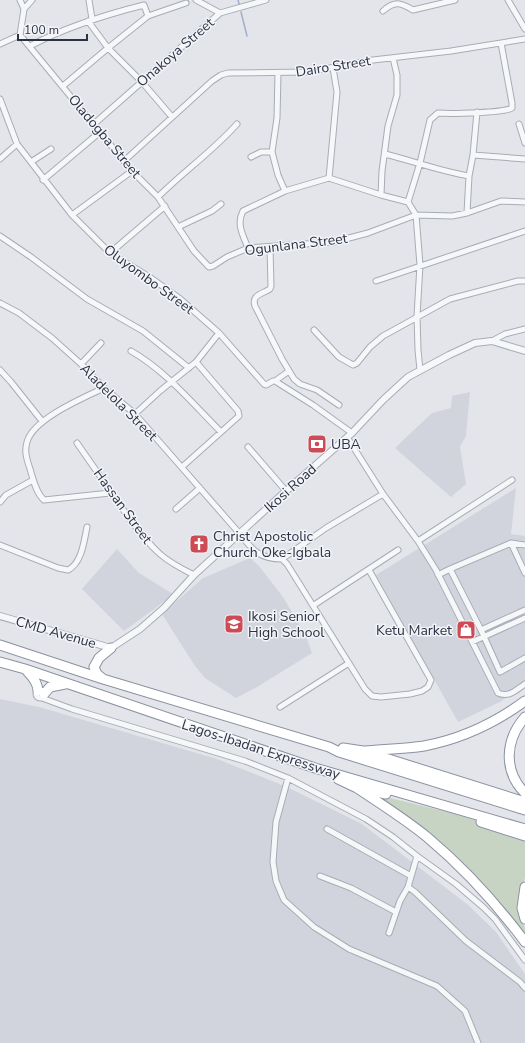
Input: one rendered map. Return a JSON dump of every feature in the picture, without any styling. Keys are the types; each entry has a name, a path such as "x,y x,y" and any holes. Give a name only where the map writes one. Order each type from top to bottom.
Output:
{"highway":[{"name":"Lagos-Ibadan Expressway","path":"0,646 103,679 329,747 525,810"},
{"path":"103,679 97,674 94,667 99,658 111,648"},
{"name":"Lagos-Ibadan Expressway","path":"0,662 25,669 315,768 525,829"},
{"path":"0,667 25,669 36,683 41,694 50,687 66,684"},
{"path":"329,747 363,751 425,746 457,737 483,727 509,713 525,701"},
{"path":"525,717 513,735 509,754 509,764 512,775 517,784 525,793"},
{"path":"363,751 525,802"},
{"path":"315,768 357,788 400,817 442,850 487,896 525,942"},
{"path":"357,788 390,795 525,836"},
{"path":"525,887 522,908 525,919"}],"street":[{"path":"0,44 20,35 24,8 20,0"},
{"path":"24,8 32,0"},
{"path":"89,0 90,20 108,48 142,82 172,116"},
{"path":"196,0 220,12"},
{"name":"Onakoya Street","path":"94,124 220,12 266,0"},
{"path":"383,11 397,3 404,4 412,10 455,0"},
{"path":"508,0 525,29"},
{"path":"30,46 69,27 143,2 148,16"},
{"path":"63,86 148,16 186,3"},
{"name":"Oladogba Street","path":"20,35 124,161 158,197 194,251 209,266"},
{"name":"Dairo Street","path":"124,161 172,116 221,75 239,72 308,72 366,61 501,43 525,38"},
{"path":"408,202 420,163 430,120 434,116 438,113 507,110 512,108 501,43"},
{"path":"380,195 388,126 398,95 397,75 393,58"},
{"path":"329,178 337,92 333,68"},
{"path":"278,73 277,118 272,152 278,175 285,191"},
{"name":"Oluyombo Street","path":"0,99 17,144 32,162 43,180 72,215 110,253 152,278 179,298 219,333 264,384 266,385 275,381 313,405 350,435"},
{"path":"467,213 469,176 473,155 477,112"},
{"path":"158,197 177,178 219,143 237,124"},
{"path":"519,124 525,143"},
{"path":"43,180 100,132"},
{"path":"0,159 17,144"},
{"path":"32,162 51,149"},
{"path":"251,157 261,152 272,152"},
{"path":"384,154 448,172 469,176"},
{"path":"473,155 525,159"},
{"path":"72,215 132,170"},
{"path":"248,248 239,222 243,211 285,191 329,178 380,195 408,202 416,215 420,265 417,316 420,370"},
{"name":"Ogunlana Street","path":"209,266 213,266 227,256 248,248 334,242 368,233 416,215 452,216 467,213 501,201 525,202"},
{"path":"178,227 221,204"},
{"path":"110,253 165,206"},
{"path":"376,280 525,231"},
{"path":"0,236 87,299 143,330 189,368"},
{"path":"270,247 271,286 270,289 254,298 253,302 260,319 272,337 289,371 297,382 317,390 339,405"},
{"path":"314,330 339,357 353,365 357,363 370,347 383,336 450,299 518,281 525,281"},
{"name":"Aladelola Street","path":"0,303 30,321 52,338 82,364 104,388 135,414 253,550 272,559 282,559"},
{"path":"492,341 505,334 525,329"},
{"path":"135,414 196,362 219,333"},
{"path":"492,341 525,352"},
{"name":"Ikosi Road","path":"111,648 164,608 194,575 350,435 408,377 449,355 475,344 492,341"},
{"path":"82,364 100,344"},
{"path":"131,351 142,357 171,382 221,432"},
{"path":"182,467 238,418 239,414 196,362"},
{"path":"0,370 42,421"},
{"path":"275,381 289,371"},
{"path":"104,388 75,402 42,421 33,430 27,441 27,460 33,480 44,500 110,493"},
{"path":"350,435 383,494 418,540 465,626 498,693 509,695 525,684"},
{"name":"Hassan Street","path":"78,443 110,493 142,535 159,553 176,566 194,575"},
{"path":"248,447 286,491"},
{"path":"0,502 6,495 33,480"},
{"path":"418,540 512,480"},
{"path":"176,509 200,488"},
{"path":"369,570 431,680 428,687 422,691 381,697 372,696 365,689 314,605 282,559 326,528 383,494"},
{"path":"0,545 58,568 68,570 72,568 79,558 88,527"},
{"path":"438,575 511,543 525,545"},
{"path":"511,543 525,573"},
{"path":"314,605 398,550"},
{"path":"450,569 481,630 500,672 525,658"},
{"path":"481,630 525,610"},
{"name":"CMD Avenue","path":"0,616 111,648"},
{"path":"472,642 525,618"},
{"path":"280,707 349,663"},
{"path":"41,694 72,709 245,761 288,778 366,819 393,837 483,906 495,919 525,960"},
{"path":"288,778 276,822 273,862 276,881 284,900 314,927 349,949 438,986 465,1011 478,1043"},
{"path":"327,830 411,876"},
{"path":"389,933 400,901 408,887 417,856"},
{"path":"320,876 351,888 396,912"},
{"path":"408,887 466,941 520,982 525,988"}],"shaded area":[{"path":"470,392 466,436 460,447 466,484 451,497 395,448 432,413 451,408 452,396"},
{"name":"Ketu Market","path":"516,488 511,534 525,536 525,685 500,702 458,722 376,575"},
{"path":"117,549 139,573 173,594 124,631 82,589"},
{"name":"Ikosi Senior High School","path":"250,558 259,566 283,597 305,634 312,653 257,687 236,698 205,678 195,666 162,614 203,578"},
{"path":"0,699 39,707 217,759 287,787 362,824 467,904 496,932 525,974 525,1043 0,1043"}],"green space":[{"path":"378,795 455,814 512,832 525,839 525,878 519,894 518,909 525,928 525,936 487,889 376,797"}],"waterway":[{"path":"238,0 240,7"},
{"path":"241,12 247,36"}],"place":[{"name":"UBA","path":"317,444"},
{"name":"Christ Apostolic Church Oke-Igbala","path":"199,544"},
{"name":"Ikosi Senior High School","path":"234,624"},
{"name":"Ketu Market","path":"466,630"}]}
